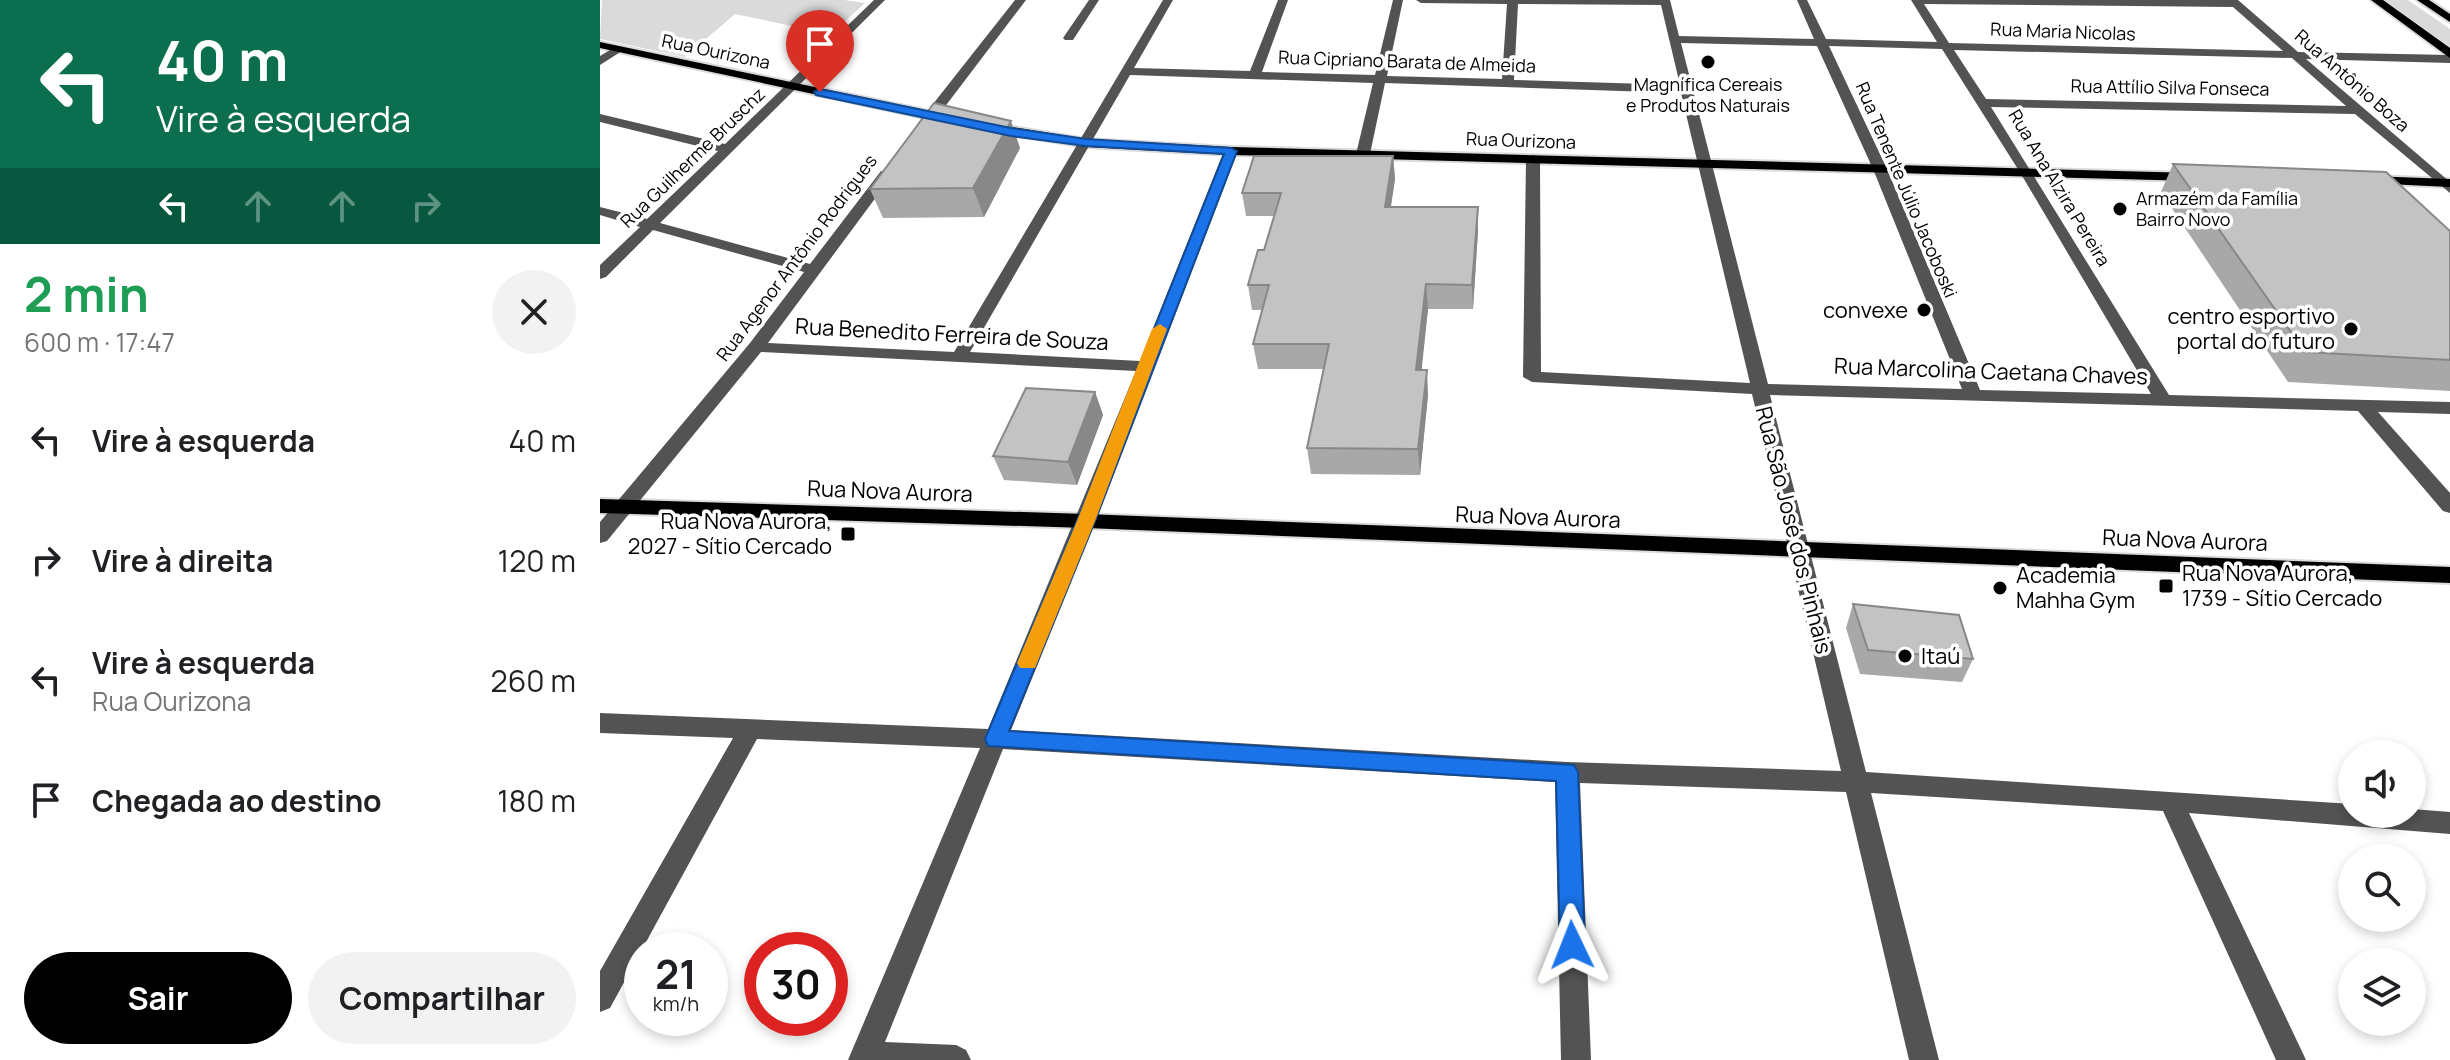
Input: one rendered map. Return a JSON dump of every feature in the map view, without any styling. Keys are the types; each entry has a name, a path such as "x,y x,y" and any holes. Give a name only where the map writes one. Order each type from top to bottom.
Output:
{"main road":[{"path":"2376,0 2450,56"},
{"path":"2422,0 2448,17"},
{"name":"Rua Ourizona","path":"600,45 930,116 1086,143 1231,151 2202,177"},
{"path":"2360,180 2447,185"},
{"name":"Rua Nova Aurora","path":"600,505 2450,575"}],"street":[{"name":"Rua Guilherme Bruschz","path":"600,274 880,0"},
{"path":"913,140 1021,0"},
{"path":"1069,38 1094,0"},
{"path":"959,357 1168,0"},
{"path":"1255,75 1283,0"},
{"path":"1363,154 1398,0"},
{"path":"1421,0 1665,1"},
{"path":"1508,83 1513,0"},
{"name":"Rua Tenente Júlio Jacoboski","path":"1802,0 1880,169 1973,395"},
{"path":"1916,0 2234,2"},
{"name":"Rua Ana Alzira Pereira","path":"1916,0 2028,174 2163,400"},
{"name":"Rua São José dos Pinhais","path":"1665,1 1924,1060"},
{"name":"Rua Antônio Boza","path":"2234,2 2447,185"},
{"name":"Rua Maria Nicolas","path":"1675,39 2295,56 2450,56"},
{"path":"600,61 619,49"},
{"name":"Rua Cipriano Barata de Almeida","path":"1126,71 1686,89"},
{"name":"Rua Attílio Silva Fonseca","path":"1983,103 2357,110"},
{"path":"600,118 728,149"},
{"path":"956,1060 864,1058 1086,521 1231,151"},
{"name":"Rua Marcolina Caetana Chaves","path":"1533,159 1532,377 1760,389 2450,408"},
{"name":"Rua Agenor Antônio Rodrigues","path":"600,536 756,347 895,163"},
{"path":"600,211 814,270"},
{"name":"Rua Benedito Ferreira de Souza","path":"756,347 1145,366"},
{"path":"2363,406 2450,506"},
{"path":"600,723 995,739 1567,772 1855,782 2171,801 2450,823"},
{"path":"600,998 750,729"},
{"path":"1567,772 1576,1060"},
{"path":"2171,801 2291,1060"}],"shaded area":[{"path":"602,0 845,0 865,3 831,34 735,14 685,57 600,39"},
{"path":"2382,0 2408,0 2450,29 2450,48"}],"building":[{"path":"934,103 1011,121 973,188 870,189"},
{"path":"1254,156 1393,156 1385,207 1478,207 1472,285 1426,284 1416,370 1427,370 1418,449 1307,448 1329,344 1253,344 1269,285 1248,285 1258,250 1264,250 1281,193 1242,193"},
{"name":"centro esportivo portal do futuro","path":"2173,164 2386,172 2450,231 2450,360 2305,352"},
{"path":"1026,388 1095,392 1068,462 993,456"},
{"path":"1853,604 1959,615 1973,659 1868,650"}],"slow traffic":[{"path":"1027,663 1160,329"}],"place":[{"name":"Magnífica Cereais e Produtos Naturais","path":"1708,62"},
{"name":"Armazém da Família Bairro Novo","path":"2120,209"},
{"name":"convexe","path":"1924,310"},
{"name":"centro esportivo portal do futuro","path":"2351,329"},
{"name":"Rua Nova Aurora, 2027 - Sítio Cercado","path":"848,534"},
{"name":"Rua Nova Aurora, 1739 - Sítio Cercado","path":"2166,586"},
{"name":"Academia Mahha Gym","path":"2000,588"},
{"name":"Itaú","path":"1905,656"}],"route":[{"path":"820,92 1011,132 1086,143 1231,151 1086,521 995,739 1567,772 1572,945"}]}
